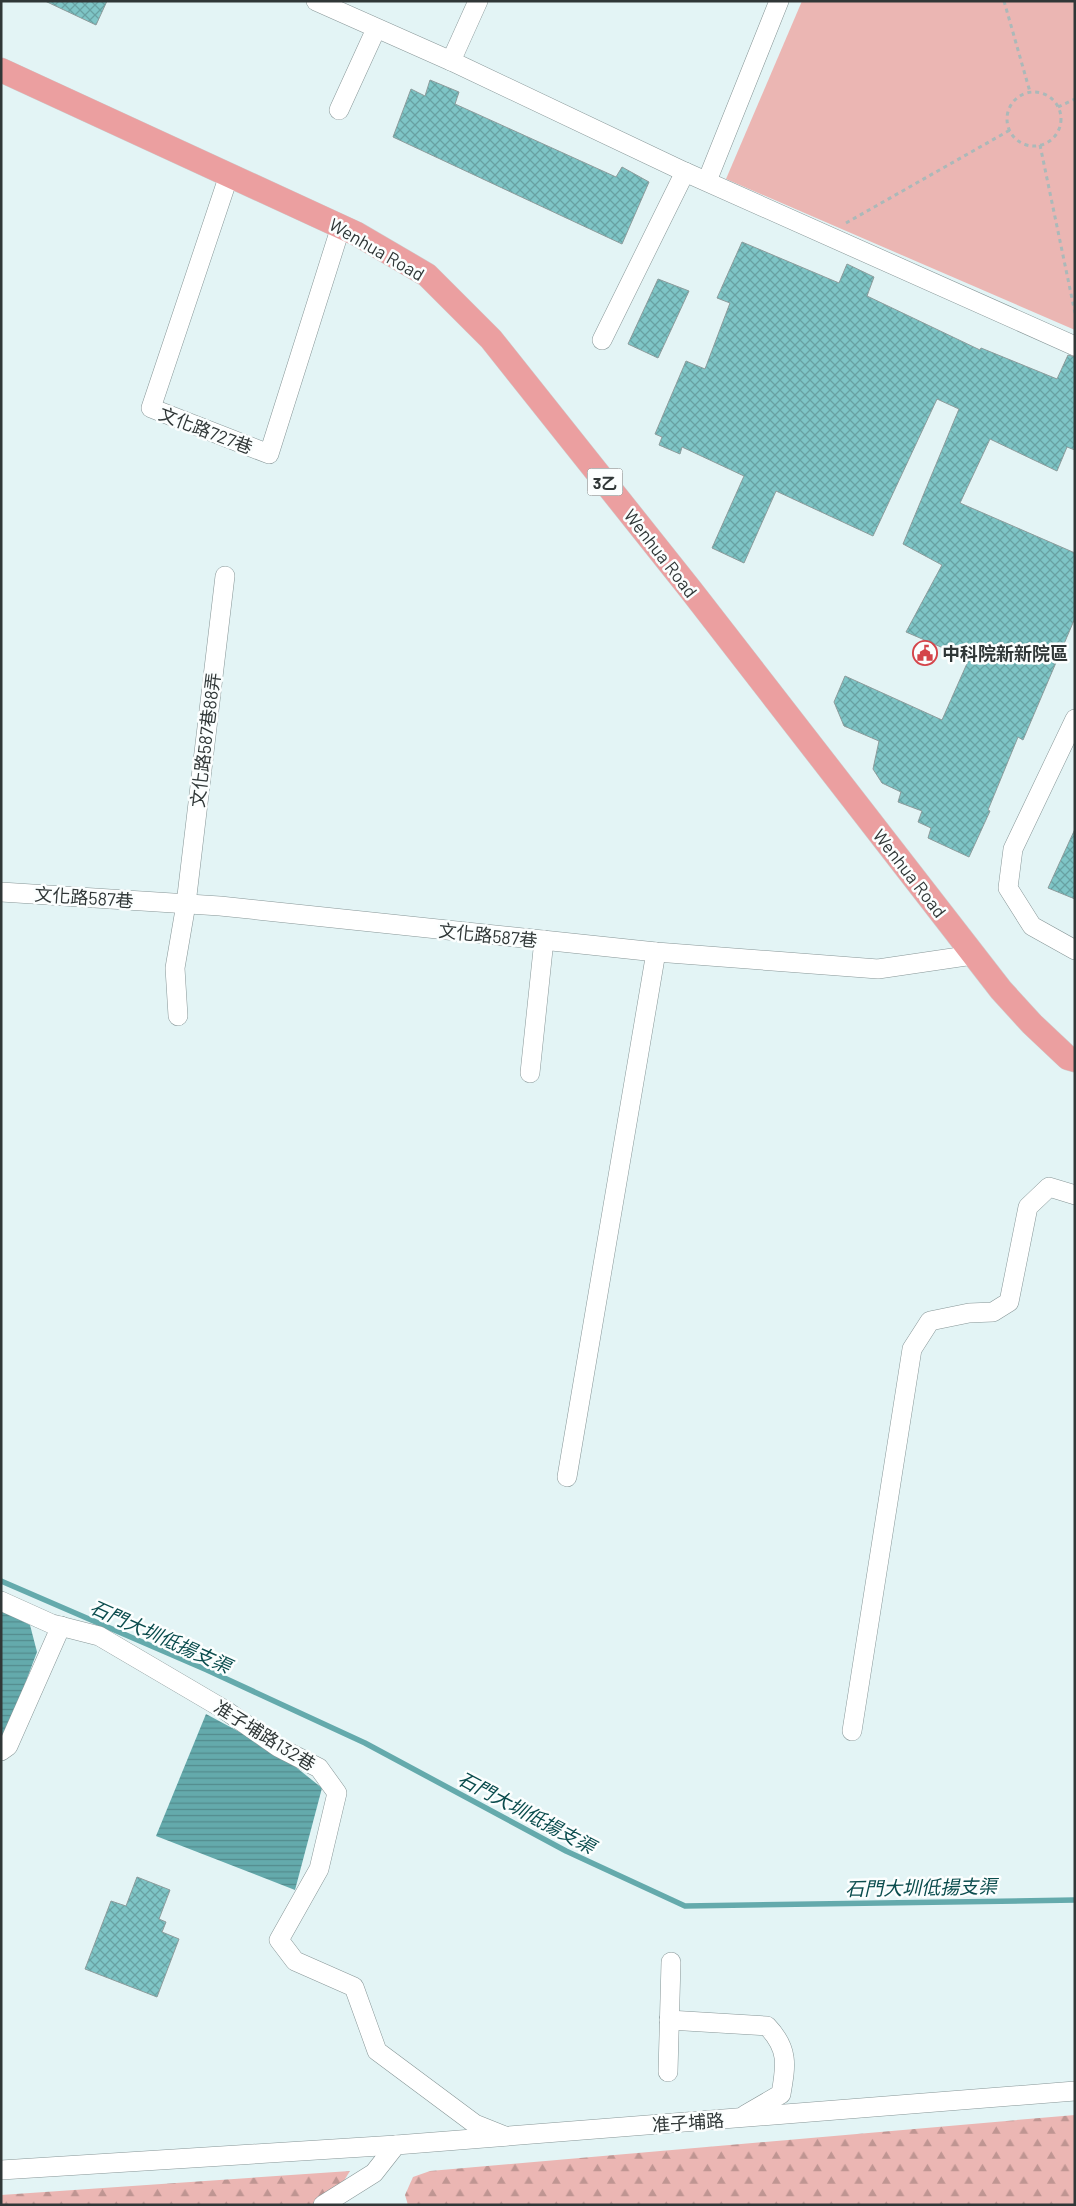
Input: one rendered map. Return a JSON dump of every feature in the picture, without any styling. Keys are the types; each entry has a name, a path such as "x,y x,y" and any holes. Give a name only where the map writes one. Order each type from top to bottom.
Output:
{"main road":[{"name":"Wenhua Road","path":"1,70 341,226 427,275 491,339 690,589 1001,990 1032,1024 1072,1062"}],"lane":[{"path":"316,1 450,61 685,172 1075,346"},
{"path":"450,61 478,1"},
{"path":"707,181 779,1"},
{"path":"340,110 376,29"},
{"path":"602,340 685,172"},
{"name":"文化路727巷","path":"229,175 150,408 269,454 341,226"},
{"name":"文化路587巷88弄","path":"178,1016 175,968 186,904 225,576"},
{"path":"1075,719 1013,849 1008,888 1032,926 1075,950"},
{"name":"文化路587巷","path":"1,892 186,904 656,952 878,969 973,954"},
{"path":"530,1073 544,940"},
{"path":"567,1477 656,952"},
{"path":"852,1731 912,1349 930,1321 969,1313 993,1312 1009,1302 1028,1207 1048,1187 1075,1195"},
{"name":"准子埔路132巷","path":"1,1601 61,1626 100,1636 225,1710 278,1747 320,1768 337,1793 319,1869 279,1940 295,1961 354,1987 377,2051 475,2124 505,2136"},
{"path":"1,1751 8,1746 61,1626"},
{"path":"668,2072 671,1962"},
{"path":"669,2020 767,2026 777,2037 786,2063 781,2094 740,2118"},
{"name":"准子埔路","path":"1,2170 396,2145 1075,2091"},
{"path":"323,2205 374,2172 396,2145"}],"path":[{"path":"1004,1 1030,92"},
{"path":"1030,92 1047,95 1058,107 1061,118 1060,127 1049,142 1031,146 1015,138 1008,122 1011,106 1016,99 1030,92"},
{"path":"1058,107 1075,99"},
{"path":"826,234 1010,130"},
{"path":"1040,145 1075,313"}],"green space":[{"path":"802,1 1075,1 1075,330 726,179"},
{"path":"1075,2115 1075,2205 408,2205 405,2195 413,2177 430,2171"},
{"path":"350,2171 329,2205 1,2205 1,2195"}],"water":[{"path":"1,1610 30,1625 37,1652 4,1740 1,1741"},
{"path":"206,1714 277,1752 322,1788 295,1890 156,1836"}],"building":[{"path":"45,1 107,1 96,25"},
{"path":"430,80 459,92 455,104 616,177 622,167 649,182 622,244 393,137 411,89 425,96"},
{"path":"742,242 839,283 847,264 874,277 867,296 980,350 981,348 1057,379 1068,355 1075,357 1075,450 1067,447 1057,471 990,439 960,503 1075,553 1075,618 1023,740 1018,737 988,810 990,811 969,857 928,838 931,828 918,822 922,811 898,802 901,792 882,783 873,769 879,741 844,726 834,702 845,676 942,720 969,659 906,632 942,565 903,544 959,409 937,399 873,536 776,491 744,563 712,548 744,476 682,447 680,454 659,445 662,437 655,434 686,361 705,369 730,303 717,298"},
{"path":"658,279 689,291 658,358 628,344"},
{"path":"1075,829 1075,899 1048,888"},
{"path":"137,1877 170,1890 159,1919 166,1922 162,1932 179,1939 157,1997 85,1969 111,1901 126,1906"}],"waterway":[{"name":"石門大圳低揚支渠","path":"1,1581 207,1670 365,1743 566,1851 685,1906 1075,1900"}],"place":[{"name":"中科院新新院區","path":"925,653"}]}
